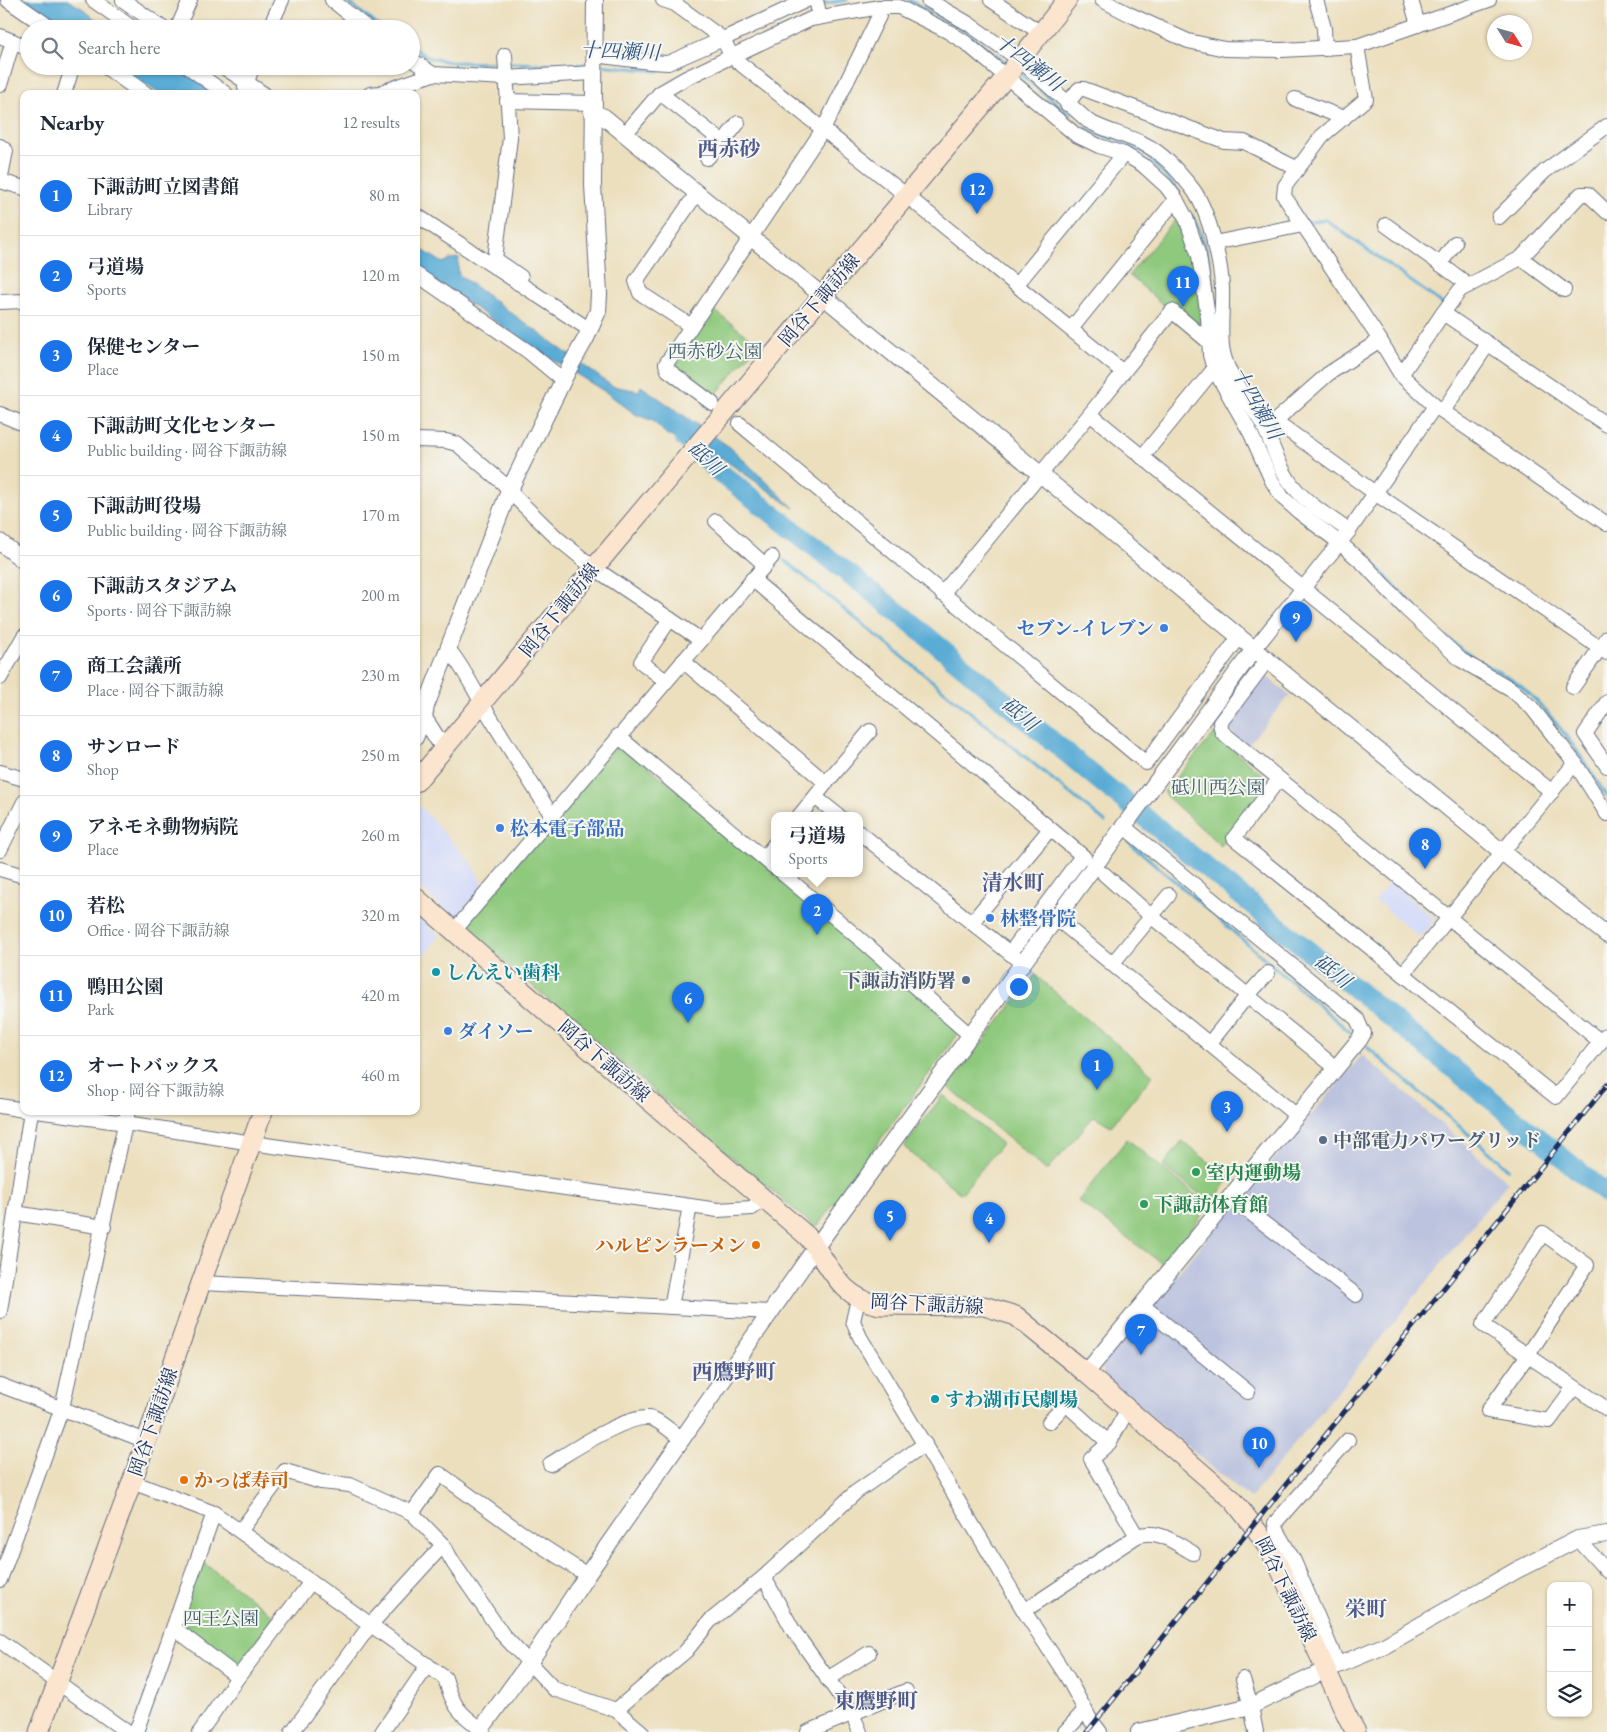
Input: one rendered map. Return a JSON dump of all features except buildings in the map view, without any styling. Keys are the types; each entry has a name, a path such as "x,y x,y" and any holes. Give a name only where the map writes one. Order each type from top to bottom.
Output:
{"main road":[{"name":"岡谷下諏訪線","path":"420,777 712,427 908,196 1014,68 1067,0"},
{"name":"岡谷下諏訪線","path":"420,901 808,1236 834,1277 858,1299 879,1305 984,1306 1016,1316 1086,1373 1233,1500 1258,1532 1278,1564 1332,1667 1356,1732"},
{"name":"岡谷下諏訪線","path":"39,1732 132,1482 262,1115"}],"street":[{"path":"9,0 38,20"},
{"path":"93,0 121,20"},
{"path":"181,20 190,0"},
{"path":"273,20 282,0"},
{"path":"332,0 357,20"},
{"path":"420,728 426,706 508,491 598,311 599,294 593,185 592,108 595,0"},
{"path":"663,0 675,4 728,47 737,61 824,128 1123,372"},
{"path":"625,134 660,93 686,78 728,47 807,0"},
{"path":"816,0 820,16"},
{"path":"928,0 969,24 1014,68 1076,134 1099,146 1124,154 1143,165 1158,177 1176,199 1194,236 1199,256 1213,287 1222,351 1228,367 1263,425 1283,470 1292,485 1307,501 1349,531"},
{"path":"991,0 1041,33"},
{"path":"1102,0 1188,41 1225,49 1325,49 1357,46 1489,0"},
{"path":"1316,0 1324,28 1325,49"},
{"path":"1411,0 1418,25"},
{"path":"127,1 152,20"},
{"path":"388,90 433,74 506,76 594,64 668,63 728,47 820,16 900,4 949,32 979,54 1014,68 1067,104 1088,121 1154,149 1168,161 1193,189 1203,209 1214,243 1213,287 1208,317 1210,354 1214,369 1250,432 1272,481 1284,498 1365,565 1405,608 1461,660 1511,689 1532,708 1575,763 1607,814"},
{"path":"712,403 668,370 666,364 824,128 879,16 880,7"},
{"path":"0,85 6,39 20,44"},
{"path":"1357,46 1366,99 1322,136 1296,168 1285,186 1284,196 1380,340 1401,375 1439,408 1607,524"},
{"path":"505,57 510,138 495,259 521,277 518,283"},
{"path":"420,65 433,74"},
{"path":"65,90 70,75"},
{"path":"119,75 139,90"},
{"path":"200,75 221,90"},
{"path":"218,75 221,80 221,90"},
{"path":"233,75 249,88 251,75"},
{"path":"1067,104 1079,89 1084,89 1224,141 1244,142 1296,168"},
{"path":"660,93 723,142"},
{"path":"1295,99 1344,118"},
{"path":"507,101 592,108 604,117 1502,852 1607,935"},
{"path":"707,158 738,124"},
{"path":"1499,216 1545,170 1607,126"},
{"path":"0,146 6,151 0,181 20,187"},
{"path":"1017,284 1124,154"},
{"path":"692,326 640,293 636,281 697,193"},
{"path":"1401,375 1460,290 1520,258 1581,194 1588,194 1607,212"},
{"path":"1071,329 1176,199"},
{"path":"420,218 518,283 588,334"},
{"path":"1214,243 1303,225"},
{"path":"1386,225 1469,285"},
{"path":"1440,264 1455,242"},
{"path":"1520,258 1564,290"},
{"path":"420,277 521,346 558,376 566,375"},
{"path":"0,302 20,301"},
{"path":"942,594 1172,311 1209,342"},
{"path":"1443,313 1607,425"},
{"path":"1380,340 1328,374 1275,421 1375,493 1605,647 1573,687"},
{"path":"1016,958 1056,918 1255,648 1340,543 1375,493 1488,344"},
{"path":"1142,457 1214,369"},
{"path":"0,414 20,422"},
{"path":"1090,414 1552,792"},
{"path":"740,424 1146,763 1240,636"},
{"path":"420,440 446,441 457,444 504,484 508,491 557,538 594,568 701,640"},
{"path":"454,931 768,561 716,522"},
{"path":"0,542 20,558"},
{"path":"132,1482 214,1513 241,1530 444,1678 451,1698 460,1714 480,1731 529,1663 587,1575 770,1312 970,1036 1016,958 1083,856 752,579"},
{"path":"666,681 641,662 670,619"},
{"path":"0,678 20,643"},
{"path":"448,650 458,661 482,704 552,816"},
{"path":"1268,659 1220,723 1222,732 1449,918 1604,1038 1556,1097 1234,838 1279,779"},
{"path":"683,661 826,783"},
{"path":"1607,702 1585,734 1607,766"},
{"path":"424,718 444,749"},
{"path":"802,812 870,731"},
{"path":"618,736 769,862"},
{"path":"1403,974 1575,763"},
{"path":"0,772 20,778"},
{"path":"815,797 834,812"},
{"path":"0,850 20,810"},
{"path":"1086,1373 1363,1033 1357,1019 1125,824"},
{"path":"972,922 1050,829"},
{"path":"863,835 1016,958"},
{"path":"0,868 20,875"},
{"path":"1104,874 1247,996 1336,1068"},
{"path":"787,877 867,944 970,1036"},
{"path":"1112,964 1169,895"},
{"path":"1056,918 1297,1116"},
{"path":"1208,1044 1268,973"},
{"path":"0,1106 20,1109"},
{"path":"0,1311 30,1115"},
{"path":"97,1115 127,1117 252,1144 718,1210 752,1208 764,1198"},
{"path":"0,1580 62,1408 104,1227 127,1117"},
{"path":"1230,1198 1356,1295"},
{"path":"671,1307 690,1206"},
{"path":"15,1213 104,1227"},
{"path":"1574,1387 1549,1421 1488,1411 1528,1355 1587,1265 1543,1233 1483,1324 1528,1355 1574,1387 1607,1409"},
{"path":"201,1283 770,1312"},
{"path":"858,1299 854,1321 860,1337 1024,1611 1100,1732"},
{"path":"1142,1305 1248,1392"},
{"path":"0,1385 146,1441"},
{"path":"1049,1422 1066,1404 1110,1442"},
{"path":"1128,1409 1110,1442 1091,1459 1137,1536"},
{"path":"550,1464 611,1429 634,1419 652,1418 682,1440"},
{"path":"1332,1667 1298,1569 1276,1530 1275,1523 1348,1440"},
{"path":"616,1710 686,1651 710,1621 764,1577 856,1492 925,1444"},
{"path":"241,1530 285,1471 321,1482 350,1485 412,1513 443,1545 503,1635 554,1688 616,1710 642,1732"},
{"path":"412,1513 440,1474 520,1532 587,1575"},
{"path":"136,1732 214,1513"},
{"path":"1024,1611 1137,1536 1155,1533 1193,1553"},
{"path":"1139,1732 1251,1706 1332,1667 1384,1646 1517,1570 1578,1539 1607,1534"},
{"path":"1578,1539 1607,1571"},
{"path":"292,1732 371,1624 443,1545"},
{"path":"764,1577 793,1630 852,1713 860,1732"},
{"path":"200,1732 238,1677 311,1582"},
{"path":"174,1628 238,1677"},
{"path":"0,1641 127,1732"},
{"path":"827,1679 869,1653"},
{"path":"382,1732 428,1666"},
{"path":"1243,1679 1256,1732"},
{"path":"808,1732 906,1691"},
{"path":"1066,1732 1085,1710"}],"shaded area":[{"path":"1261,677 1267,677 1290,695 1246,747 1226,726"},
{"path":"420,806 472,864 483,885 455,919 420,888"},
{"path":"1390,882 1435,919 1420,938 1375,900"},
{"path":"420,918 440,936 420,959"},
{"path":"1362,1055 1508,1182 1250,1499 1104,1377 1102,1363"}],"green space":[{"path":"1176,219 1199,276 1201,338 1129,275"},
{"name":"西赤砂公園","path":"710,307 758,344 712,399 671,368"},
{"name":"砥川西公園","path":"1214,734 1272,782 1221,846 1163,793"},
{"path":"619,742 771,869 771,877 782,877 961,1030 818,1225 814,1226 698,1129 463,926"},
{"path":"1035,975 1153,1075 1111,1126 1094,1116 1047,1171 948,1087"},
{"path":"943,1095 1002,1144 961,1194 904,1147"},
{"name":"下諏訪体育館","path":"1127,1139 1209,1206 1164,1265 1078,1201"},
{"name":"室内運動場","path":"1182,1141 1230,1179 1211,1203 1163,1166"},
{"name":"四王公園","path":"201,1561 277,1618 238,1671 177,1627"}],"water":[{"path":"24,0 67,0 82,8 96,20 51,20"},
{"path":"132,75 189,75 210,90 154,90"},
{"path":"420,249 443,263 459,258 459,275 612,386 639,391 641,386 731,448 795,509 722,458 667,435 653,421 635,414 607,393 542,353 420,271"}],"waterway":[{"name":"十四瀬川","path":"345,0 371,20"},
{"name":"十四瀬川","path":"821,4 847,0"},
{"name":"十四瀬川","path":"909,0 960,28 1007,63"},
{"name":"十四瀬川","path":"420,52 430,58 449,62 501,63"},
{"name":"十四瀬川","path":"510,63 589,65"},
{"name":"十四瀬川","path":"600,65 657,71 666,69"},
{"name":"十四瀬川","path":"1018,72 1071,115"},
{"name":"十四瀬川","path":"1086,127 1092,132 1145,153 1179,192"},
{"name":"十四瀬川","path":"1192,215 1203,238 1209,264 1213,289 1214,315"},
{"path":"1307,222 1326,220 1444,305"},
{"path":"1451,310 1530,364"},
{"name":"十四瀬川","path":"1253,423 1261,437"},
{"name":"砥川","path":"683,436 718,471 904,617 1094,776 1607,1194"},
{"name":"十四瀬川","path":"1278,475 1287,491 1306,508"},
{"name":"十四瀬川","path":"1320,519 1341,535"},
{"name":"十四瀬川","path":"1346,539 1370,560 1425,617"},
{"path":"784,560 1105,822"},
{"name":"十四瀬川","path":"1446,637 1473,658 1506,676 1523,688 1547,712 1569,740 1607,797"},
{"path":"1129,842 1351,1033"},
{"path":"1367,1047 1509,1169"}],"railway":[{"path":"1087,1732 1607,1085"}],"place":[{"name":"オートバックス","path":"977,214"},
{"name":"鴨田公園","path":"1183,307"},
{"name":"セブン-イレブン","path":"1164,628"},
{"name":"アネモネ動物病院","path":"1296,642"},
{"name":"松本電子部品","path":"500,828"},
{"name":"サンロード","path":"1425,869"},
{"name":"林整骨院","path":"990,918"},
{"name":"弓道場","path":"817,935"},
{"name":"しんえい歯科","path":"436,972"},
{"name":"下諏訪消防署","path":"966,980"},
{"name":"下諏訪スタジアム","path":"688,1023"},
{"name":"ダイソー","path":"448,1031"},
{"name":"下諏訪町立図書館","path":"1097,1090"},
{"name":"保健センター","path":"1227,1132"},
{"name":"中部電力パワーグリッド","path":"1323,1140"},
{"name":"室内運動場","path":"1196,1172"},
{"name":"下諏訪体育館","path":"1144,1204"},
{"name":"下諏訪町役場","path":"890,1241"},
{"name":"下諏訪町文化センター","path":"989,1243"},
{"name":"ハルピンラーメン","path":"756,1245"},
{"name":"商工会議所","path":"1141,1355"},
{"name":"すわ湖市民劇場","path":"935,1399"},
{"name":"若松","path":"1259,1468"},
{"name":"かっぱ寿司","path":"184,1480"}],"district":[{"name":"西赤砂","path":"729,148"},
{"name":"清水町","path":"1013,882"},
{"name":"西鷹野町","path":"734,1371"},
{"name":"栄町","path":"1366,1608"},
{"name":"東鷹野町","path":"876,1700"}]}
